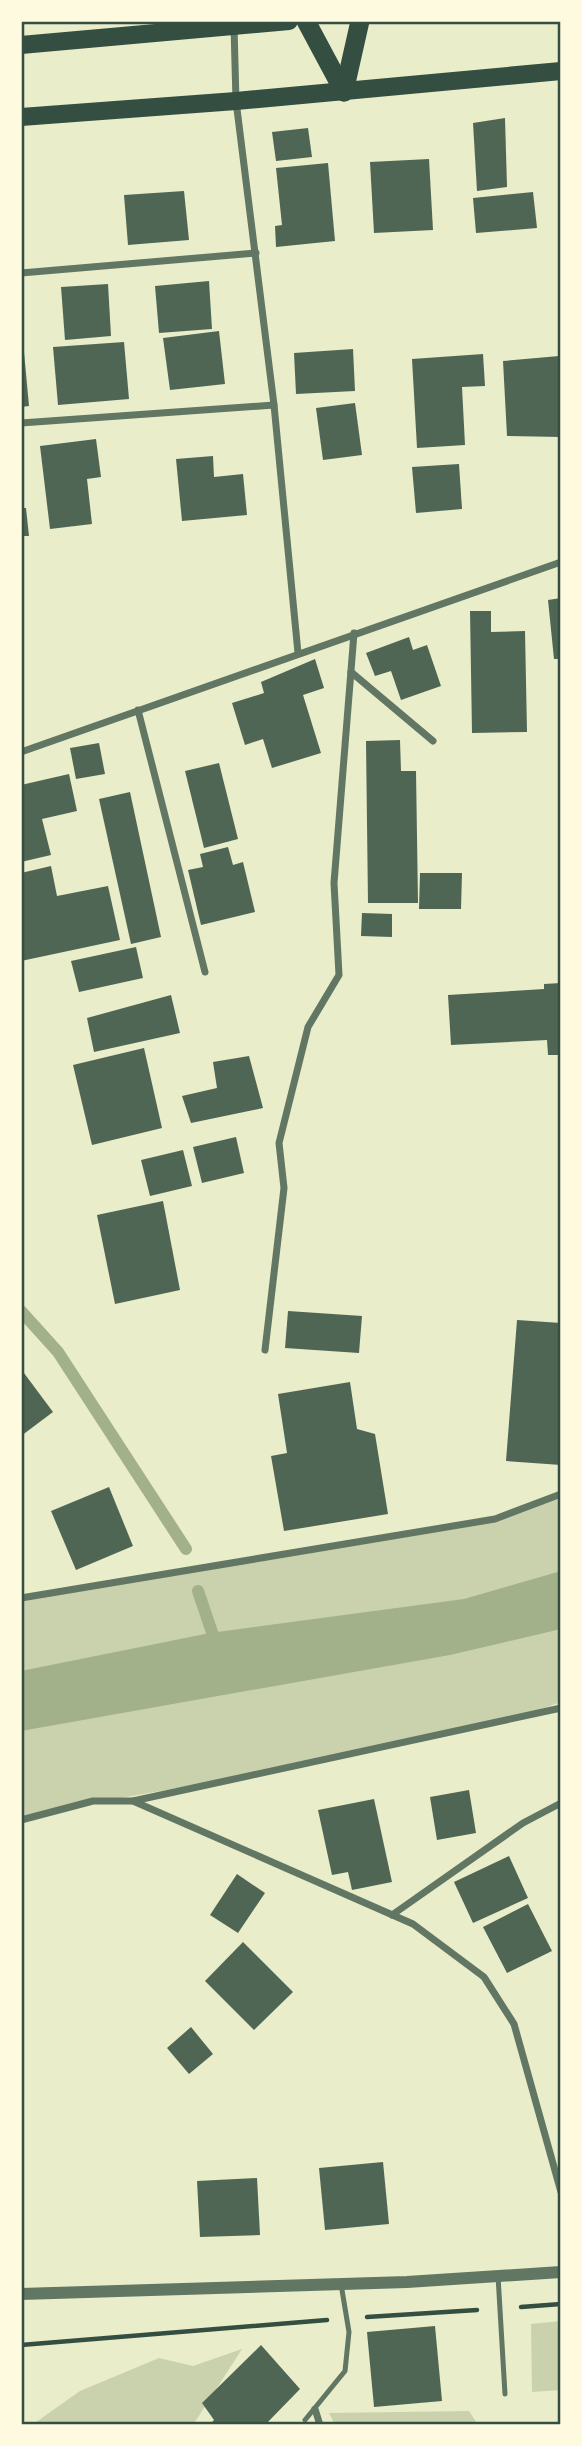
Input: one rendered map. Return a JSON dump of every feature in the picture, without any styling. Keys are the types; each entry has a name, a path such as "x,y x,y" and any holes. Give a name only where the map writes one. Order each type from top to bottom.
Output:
{"highway":[{"path":"306,21 344,92"},
{"path":"344,92 360,21"}],"main road":[{"path":"21,45 234,23 289,21"},
{"path":"21,117 344,92 561,71"}],"street":[{"path":"234,23 236,101 274,405 298,653"},
{"path":"21,273 256,253"},
{"path":"21,423 274,405"},
{"path":"21,752 561,562"},
{"path":"265,1350 284,1188 279,1143 308,1027 339,975 334,883 354,633"},
{"path":"351,672 433,741"},
{"path":"138,710 205,972"},
{"path":"21,1598 495,1519 561,1494"},
{"path":"21,1820 93,1801 132,1801 561,1708"},
{"path":"132,1801 413,1924 484,1977 514,2024 561,2192"},
{"path":"392,1915 523,1823 561,1803"},
{"path":"21,2294 341,2284 561,2272"},
{"path":"315,2409 320,2425"}],"lane":[{"path":"498,2276 505,2394"},
{"path":"306,2420 345,2371 349,2332 341,2284"}],"path":[{"path":"21,2345 346,2318 561,2304"}],"shaded area":[{"path":"561,1497 561,1702 520,1717 288,1768 21,1816 21,1598 495,1519"},
{"path":"561,1571 561,1629 450,1655 21,1731 21,1671 210,1633 464,1599"},
{"path":"561,2321 561,2390 532,2392 531,2324"},
{"path":"242,2349 193,2425 32,2425 80,2391 159,2358 193,2366"},
{"path":"469,2411 478,2425 335,2425 329,2413"}],"building":[{"path":"505,118 507,187 477,191 473,123"},
{"path":"308,128 312,157 276,161 272,132"},
{"path":"429,159 433,230 374,233 370,162"},
{"path":"328,163 335,241 276,247 275,226 282,225 276,168"},
{"path":"184,191 189,240 128,245 124,195"},
{"path":"533,192 537,228 476,233 473,198"},
{"path":"209,281 212,329 159,333 155,286"},
{"path":"108,284 111,336 65,340 61,287"},
{"path":"219,331 225,384 170,390 163,338"},
{"path":"124,342 129,399 58,405 53,347"},
{"path":"353,349 355,391 296,394 294,353"},
{"path":"21,352 24,352 29,406 21,407"},
{"path":"483,354 485,386 462,387 465,445 417,448 412,359"},
{"path":"559,356 561,437 507,436 503,361"},
{"path":"355,403 362,455 323,460 316,408"},
{"path":"96,439 101,477 87,479 92,524 50,529 40,446"},
{"path":"213,456 214,477 243,474 247,515 182,521 176,459"},
{"path":"459,464 462,509 416,513 412,467"},
{"path":"21,508 26,508 29,536 21,536"},
{"path":"561,598 561,659 554,659 548,600"},
{"path":"470,611 491,611 491,632 525,631 527,732 472,733"},
{"path":"409,637 413,650 427,645 441,686 401,700 391,671 375,676 366,653"},
{"path":"315,659 324,688 303,695 321,753 272,768 263,739 245,745 232,703 264,693 261,682"},
{"path":"400,740 401,771 416,771 418,903 368,903 366,741"},
{"path":"99,743 105,774 76,779 70,748"},
{"path":"219,763 238,839 204,848 185,771"},
{"path":"69,774 77,811 42,819 51,855 21,862 21,785"},
{"path":"130,792 161,937 131,944 99,799"},
{"path":"228,847 233,865 243,862 255,912 201,925 188,870 203,867 200,854"},
{"path":"51,866 57,896 108,886 120,940 21,961 21,873"},
{"path":"420,873 462,873 461,909 419,909"},
{"path":"362,913 392,914 392,937 361,936"},
{"path":"136,947 143,978 79,992 71,961"},
{"path":"561,983 561,1055 548,1055 547,1040 451,1045 448,995 544,989 544,984"},
{"path":"171,995 180,1033 94,1052 87,1018"},
{"path":"144,1048 162,1128 92,1145 73,1065"},
{"path":"249,1056 263,1108 191,1123 182,1096 217,1088 213,1062"},
{"path":"236,1137 244,1173 202,1183 193,1147"},
{"path":"183,1150 192,1186 150,1196 141,1160"},
{"path":"163,1201 180,1290 115,1304 97,1215"},
{"path":"288,1311 362,1316 359,1353 285,1348"},
{"path":"517,1320 561,1323 561,1465 506,1461"},
{"path":"21,1369 53,1412 21,1436"},
{"path":"350,1382 357,1429 375,1434 388,1514 284,1531 271,1456 287,1453 278,1394"},
{"path":"109,1487 133,1546 76,1570 51,1511"},
{"path":"469,1790 476,1833 437,1840 430,1797"},
{"path":"374,1799 392,1882 352,1890 348,1872 332,1875 318,1810"},
{"path":"509,1856 528,1898 473,1923 454,1882"},
{"path":"237,1874 265,1893 238,1933 210,1915"},
{"path":"528,1904 552,1951 507,1973 483,1927"},
{"path":"243,1942 293,1992 254,2030 205,1981"},
{"path":"191,2027 213,2054 189,2074 167,2048"},
{"path":"383,2162 389,2224 325,2230 319,2168"},
{"path":"257,2178 260,2235 200,2237 197,2181"},
{"path":"435,2326 442,2401 374,2407 367,2332"},
{"path":"558,2335 561,2335 561,2362 559,2362"},
{"path":"261,2345 300,2389 265,2425 209,2425 214,2420 202,2403"}],"waterway":[{"path":"21,1311 58,1352 186,1549"},
{"path":"198,1591 217,1647"}]}
